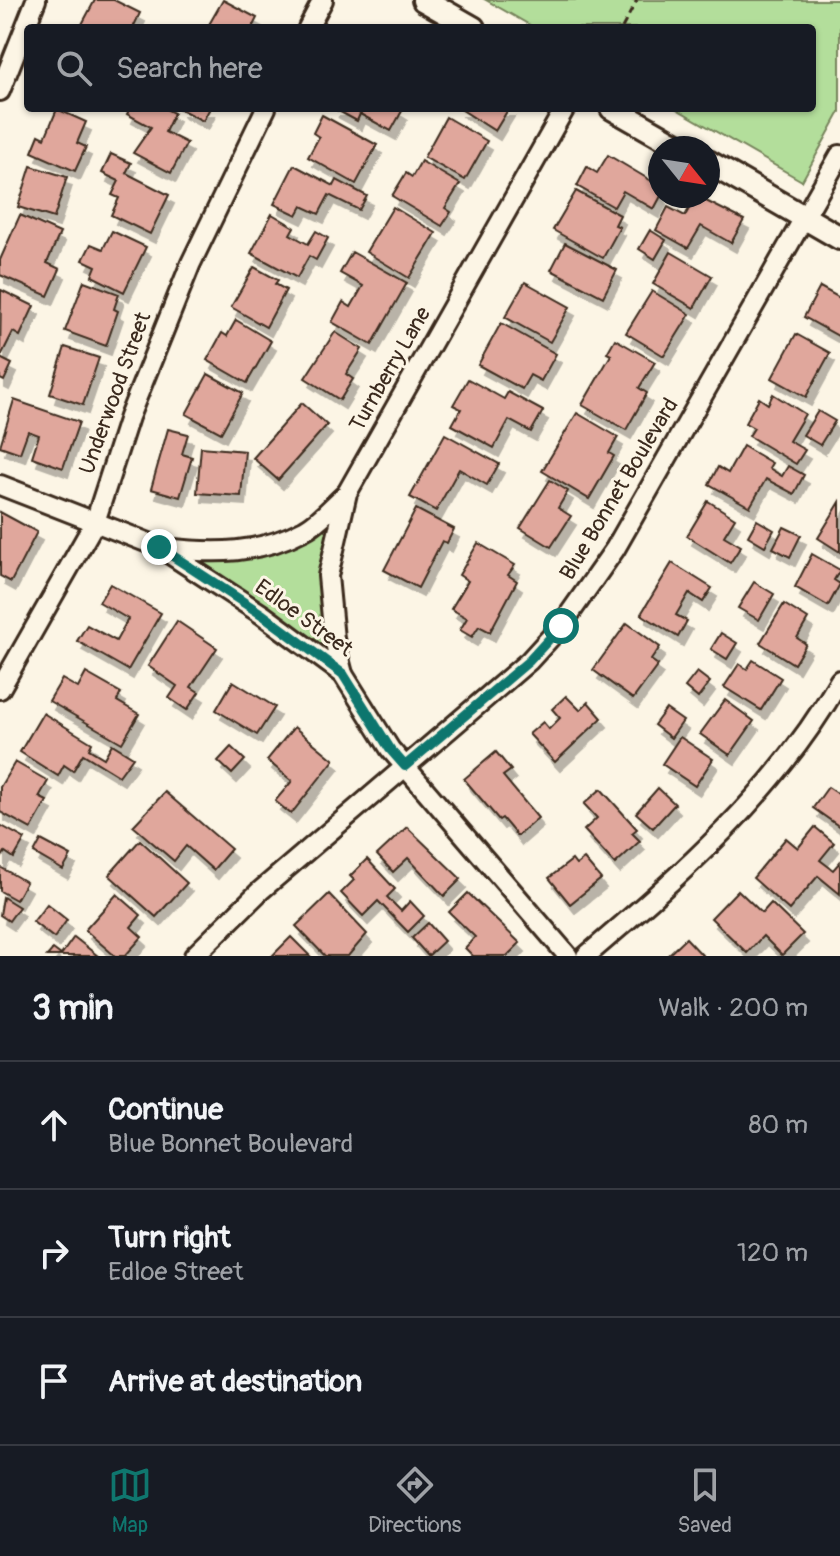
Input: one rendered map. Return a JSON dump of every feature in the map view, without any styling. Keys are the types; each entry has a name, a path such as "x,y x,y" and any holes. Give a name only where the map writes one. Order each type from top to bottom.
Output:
{"street":[{"path":"27,24 36,0"},
{"path":"310,24 323,0"},
{"path":"424,0 466,24"},
{"path":"0,91 24,30"},
{"name":"Underwood Street","path":"0,689 95,522 129,417 185,277 264,112"},
{"name":"Turnberry Lane","path":"343,674 334,639 328,576 347,493 563,112"},
{"path":"619,112 661,136"},
{"name":"Blue Bonnet Boulevard","path":"194,956 260,891 529,661 589,588 840,155"},
{"path":"720,169 840,238"},
{"name":"Edloe Street","path":"0,485 159,547 263,615 343,674 390,749 568,956"},
{"path":"159,547 218,554 266,545 306,529 347,493"},
{"path":"586,956 685,871 761,792 840,680"}],"path":[{"path":"624,24 637,0"}],"green space":[{"path":"486,0 840,0 840,112 802,181 682,112 816,112 816,24 528,24"},
{"path":"347,493 328,576 343,674 159,547 266,545"}],"building":[{"path":"95,0 114,0 140,13 135,24 82,24"},
{"path":"223,0 257,18 254,24 209,24"},
{"path":"56,112 64,112 86,122 77,143 86,147 75,171 32,152 39,135 45,138"},
{"path":"186,112 208,112 203,121"},
{"path":"340,112 401,112 391,131 360,114 357,121"},
{"path":"465,112 507,112 495,131"},
{"path":"174,113 165,132 187,143 171,173 133,153 151,127 127,114"},
{"path":"322,115 377,145 356,184 308,157 319,137 313,133"},
{"path":"446,117 487,141 465,180 424,157"},
{"path":"111,154 131,163 126,173 169,195 150,234 111,215 119,198 112,195 119,181 102,173"},
{"path":"608,155 648,179 648,206 623,191 614,207 577,186 587,167 597,173"},
{"path":"421,161 460,184 445,208 451,212 442,226 392,196 406,173 412,177"},
{"path":"294,165 334,186 337,180 367,196 359,210 329,195 319,214 302,206 297,215 274,204"},
{"path":"31,166 67,177 54,218 18,207"},
{"path":"576,191 620,215 615,225 620,227 603,258 553,230"},
{"path":"393,207 436,233 409,278 366,252"},
{"path":"667,208 685,216 689,208 720,208 744,220 731,243 701,226 688,248 656,230"},
{"path":"272,214 294,227 290,234 308,244 316,231 328,238 316,260 309,256 297,278 251,253"},
{"path":"20,215 60,233 47,263 60,269 48,296 0,275 0,260"},
{"path":"650,230 666,240 655,259 639,249"},
{"path":"112,231 146,247 124,292 92,276 96,266 83,260 91,244 103,249"},
{"path":"565,243 617,270 603,297 551,270"},
{"path":"352,252 407,283 372,345 332,322 343,302 351,307 363,286 340,273"},
{"path":"671,252 712,276 694,308 653,284"},
{"path":"254,267 278,280 275,284 286,290 266,327 231,307"},
{"path":"84,281 119,294 114,309 118,311 106,346 65,331"},
{"path":"525,282 570,307 550,342 505,317"},
{"path":"820,287 840,298 840,337 804,317"},
{"path":"1,290 34,306 20,336 13,332 0,358"},
{"path":"652,291 690,314 664,356 626,333"},
{"path":"236,320 271,341 247,383 207,360 222,333 227,336"},
{"path":"501,323 556,354 541,381 530,375 522,389 478,365"},
{"path":"335,332 362,349 346,374 353,379 340,400 305,378"},
{"path":"796,334 830,353 806,397 772,378"},
{"path":"615,339 655,362 639,388 647,393 626,430 582,405 611,355 607,353"},
{"path":"65,347 99,358 83,405 50,394"},
{"path":"0,358 12,364 4,381 0,379"},
{"path":"208,374 243,393 221,433 186,414"},
{"path":"468,379 504,399 508,392 543,411 531,432 509,420 494,448 452,425 461,409 453,405"},
{"path":"773,394 805,414 789,441 805,450 796,464 749,436 754,428 745,423 759,398 768,404"},
{"path":"14,400 79,422 63,468 32,457 39,435 28,431 20,453 0,446"},
{"path":"302,403 327,425 278,480 253,458"},
{"path":"818,411 835,421 820,445 803,435"},
{"path":"577,413 618,437 609,453 614,456 589,499 542,471"},
{"path":"168,429 188,434 182,454 192,457 180,497 151,489"},
{"path":"445,434 499,464 487,485 459,469 436,511 410,497"},
{"path":"743,446 772,463 769,468 782,476 788,466 804,475 794,494 766,479 750,507 709,484 718,467 728,473"},
{"path":"201,447 245,451 241,496 197,493"},
{"path":"550,480 568,491 558,508 571,516 551,547 520,528"},
{"path":"708,501 735,518 724,536 741,546 730,563 687,536"},
{"path":"840,502 840,552 818,538"},
{"path":"416,509 454,529 447,543 442,541 418,588 384,570"},
{"path":"0,512 37,532 11,582 0,576"},
{"path":"757,520 774,530 765,546 748,536"},
{"path":"784,527 801,535 790,557 773,548"},
{"path":"478,543 515,565 508,575 517,581 490,632 479,626 472,637 460,630 467,618 451,609 468,581 459,575"},
{"path":"812,554 840,570 834,580 840,584 828,606 795,587"},
{"path":"672,563 712,588 703,602 689,593 676,615 687,621 678,637 641,614"},
{"path":"754,582 774,594 759,620 738,608"},
{"path":"110,584 161,613 128,670 77,641 87,625 116,641 128,619 99,602"},
{"path":"784,604 808,619 797,638 806,644 794,664 760,643"},
{"path":"177,621 217,648 191,687 199,692 187,710 169,698 177,686 148,666"},
{"path":"627,623 660,647 651,660 658,665 633,699 593,670"},
{"path":"721,633 737,643 727,659 711,649"},
{"path":"753,660 781,678 761,710 724,687 739,664 747,669"},
{"path":"697,672 710,682 698,698 685,687"},
{"path":"86,673 121,693 117,701 139,714 122,743 49,701 62,679 78,688"},
{"path":"233,681 275,707 257,735 216,710"},
{"path":"566,696 580,710 588,702 602,718 555,762 529,734 543,722 549,729 560,718 552,709"},
{"path":"725,700 754,721 730,755 700,734"},
{"path":"666,709 683,721 671,738 654,725"},
{"path":"43,713 92,743 89,749 104,758 112,744 133,757 119,776 83,754 73,771 64,765 58,776 20,752"},
{"path":"294,727 334,760 291,814 275,801 292,781 267,760"},
{"path":"680,737 713,759 695,786 662,764"},
{"path":"231,747 245,760 232,774 218,761"},
{"path":"496,752 511,770 503,776 538,818 517,836 464,779"},
{"path":"15,762 48,781 39,797 47,801 31,829 0,812 0,787"},
{"path":"828,787 837,793 840,789 840,827 813,808"},
{"path":"658,788 675,804 653,828 636,813"},
{"path":"601,789 637,829 632,833 640,841 615,864 584,830 597,818 584,804"},
{"path":"165,792 231,849 213,870 186,846 174,861 133,826"},
{"path":"0,825 25,839 14,858 5,852 0,860"},
{"path":"407,827 461,879 444,896 408,858 393,872 377,855"},
{"path":"815,827 834,843 820,860 833,870 840,862 840,894 818,876 789,910 753,878 786,838 798,848"},
{"path":"41,840 71,856 63,870 34,853"},
{"path":"140,840 187,883 156,917 109,875"},
{"path":"367,859 395,889 387,897 401,911 410,901 424,916 408,932 378,901 363,916 341,893 354,880 350,876"},
{"path":"584,859 601,879 570,904 549,878 572,860 576,865"},
{"path":"0,867 26,882 16,900 0,891"},
{"path":"738,890 762,913 771,903 803,934 782,955 763,936 747,953 711,918"},
{"path":"468,893 520,943 507,956 473,956 465,948 475,937 449,912"},
{"path":"117,894 141,915 131,927 142,937 125,956 115,956 85,930"},
{"path":"329,894 367,934 348,956 325,956 296,926"},
{"path":"3,897 19,907 9,921 0,915"},
{"path":"47,904 67,920 54,938 33,922"},
{"path":"428,923 444,941 428,956 412,938"},
{"path":"74,937 98,956 47,956 53,949 61,955"},
{"path":"291,937 310,956 272,956"},
{"path":"686,938 703,956 667,956"}],"route":[{"path":"159,547 263,615 343,674 390,749 405,766 529,661 561,626"}]}
